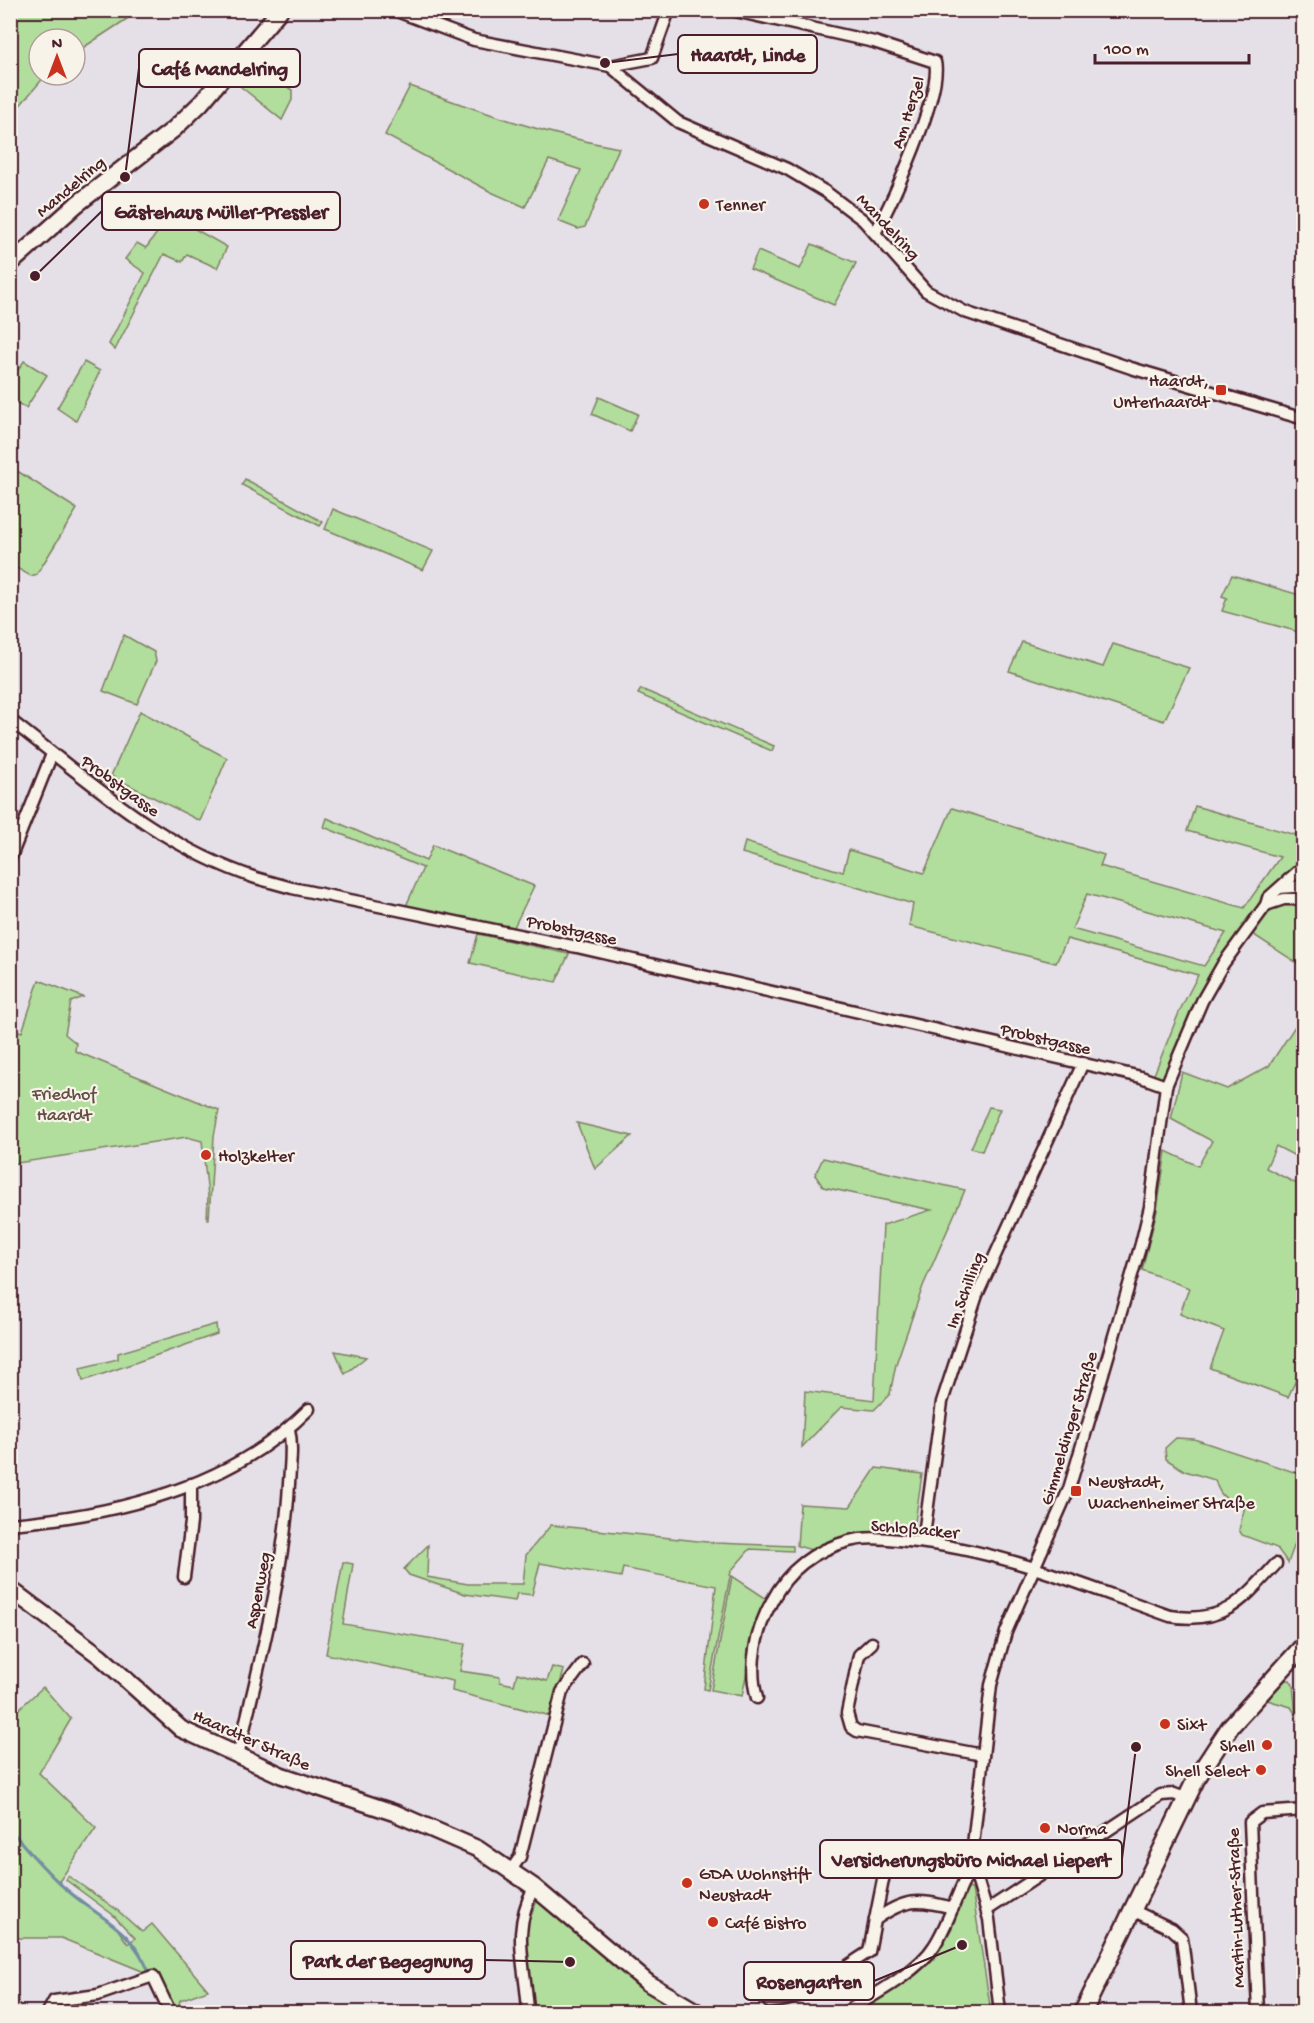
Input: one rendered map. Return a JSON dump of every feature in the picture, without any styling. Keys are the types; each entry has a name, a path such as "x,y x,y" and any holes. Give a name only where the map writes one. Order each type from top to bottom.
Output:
{"main road":[{"path":"1083,2013 1185,1798 1230,1727 1302,1649"}],"street":[{"name":"Mandelring","path":"10,264 77,204 174,129 201,103 280,10"},
{"name":"Mandelring","path":"394,10 417,15 474,40 610,66 678,122 801,177 847,207 874,233 926,291 965,312 1131,368 1304,419"},
{"path":"610,66 652,58 669,10"},
{"name":"Am Herzel","path":"730,10 874,42 935,62 935,89 891,202 874,233"},
{"name":"Probstgasse","path":"10,720 144,824 207,860 256,878 292,888 611,955 1083,1063 1141,1077 1166,1086"},
{"path":"10,859 52,754"},
{"name":"Gimmeldinger Straße","path":"1000,2013 987,1910 974,1863 973,1845 991,1685 998,1658 1069,1489 1141,1244 1150,1207 1166,1086 1202,1001 1223,964 1266,905 1268,898 1304,866"},
{"path":"1278,888 1304,886"},
{"path":"1266,905 1284,899 1304,899"},
{"name":"Im Schilling","path":"923,1542 942,1402 977,1295 1083,1063"},
{"path":"10,1524 97,1513 158,1497 191,1484 237,1461 289,1429 309,1408"},
{"name":"Aspenweg","path":"238,1756 281,1557 288,1498 291,1443 289,1429"},
{"path":"184,1577 191,1522 191,1484"},
{"name":"Schloßacker","path":"757,1698 751,1675 759,1634 777,1592 796,1569 825,1550 850,1541 882,1538 981,1551 1170,1616 1187,1619 1215,1615 1234,1606 1276,1564"},
{"name":"Haardter Straße","path":"10,1589 100,1656 181,1729 281,1775 418,1822 478,1849 534,1887 648,1983 697,2013"},
{"path":"872,1643 859,1655 847,1713 851,1727 857,1731 983,1755"},
{"path":"511,1870 520,1857 562,1692 583,1664"},
{"path":"987,1910 1161,1795 1174,1794 1185,1798"},
{"name":"Martin-Luther-Straße","path":"1258,2013 1250,1822 1262,1813 1304,1810"},
{"path":"769,2002 787,2002 837,1974 846,1965 869,1952 887,1860"},
{"path":"846,2013 922,1960 934,1947 953,1908 964,1878 974,1863"},
{"path":"528,2013 519,1936 523,1913 534,1887"},
{"path":"875,1920 895,1906 906,1902 925,1901 953,1908"},
{"path":"1132,1910 1172,1929 1182,1938 1191,2013"},
{"path":"48,2013 54,2001 98,1995 153,1976 170,2013"}],"green space":[{"path":"11,10 139,10 87,45 87,27 27,27 27,87 36,87 11,116"},
{"path":"249,62 292,90 292,100 282,120 230,78 242,64"},
{"path":"410,86 539,129 619,148 585,227 578,229 558,221 581,170 549,160 525,207 491,192 385,135"},
{"path":"170,215 227,247 217,268 187,254 182,262 164,254 115,350 109,344 145,273 125,259 137,243 146,248"},
{"path":"812,244 856,263 834,305 750,269 758,251 800,269"},
{"path":"24,361 47,375 26,408 10,399 11,381"},
{"path":"84,362 100,371 76,421 57,408"},
{"path":"599,397 638,414 630,431 592,414"},
{"path":"11,467 77,509 37,574 31,576 11,565"},
{"path":"245,479 323,522 320,526 242,485"},
{"path":"333,509 433,551 423,570 325,529"},
{"path":"1232,575 1303,596 1303,633 1222,611 1227,598 1222,596"},
{"path":"124,635 154,652 156,661 137,704 103,691"},
{"path":"1022,642 1103,667 1113,644 1189,668 1164,721 1009,671"},
{"path":"641,689 774,746 772,751 638,694"},
{"path":"140,711 227,758 200,821 111,776"},
{"path":"1195,806 1295,835 1303,823 1303,861 1260,902 1244,928 1164,1081 1153,1077 1180,1010 1198,975 1067,939 1056,963 909,926 913,904 742,853 745,842 843,872 849,850 924,873 952,808 1104,855 1100,866 1244,908 1280,857 1187,831","holes":["1087,894 1226,933 1204,966 1072,929"]},
{"path":"327,818 426,861 433,845 534,886 513,929 406,906 423,868 324,827"},
{"path":"1291,902 1304,910 1303,967 1251,933 1267,910"},
{"path":"478,934 569,954 556,982 470,963"},
{"name":"Friedhof Haardt","path":"39,980 83,997 71,1002 65,1034 76,1043 75,1051 219,1110 214,1136 209,1219 207,1220 208,1196 202,1141 187,1137 11,1164 11,1028 22,1032"},
{"path":"1303,1014 1303,1160 1276,1146 1266,1168 1303,1187 1303,1365 1288,1397 1210,1368 1224,1331 1180,1314 1189,1288 1142,1270 1157,1210 1166,1151 1198,1166 1212,1141 1171,1119 1182,1072 1227,1089 1269,1066"},
{"path":"989,1107 1000,1109 982,1151 971,1148"},
{"path":"577,1123 632,1136 595,1169"},
{"path":"823,1158 965,1190 923,1286 896,1364 890,1394 874,1410 841,1407 802,1447 805,1391 874,1400 883,1225 931,1210 823,1187 815,1175"},
{"path":"216,1324 217,1334 83,1381 80,1368 118,1359 118,1353"},
{"path":"335,1351 366,1357 345,1374"},
{"path":"1176,1438 1194,1439 1303,1475 1303,1521 1288,1563 1277,1548 1242,1535 1239,1530 1245,1506 1222,1495 1215,1480 1185,1471 1166,1459 1165,1448"},
{"path":"876,1468 922,1474 913,1536 861,1534 838,1539 812,1550 797,1546 800,1504 850,1507"},
{"path":"551,1525 716,1543 793,1546 793,1551 750,1549 731,1571 708,1690 704,1689 716,1586 623,1568 621,1577 540,1563 532,1595 517,1593 515,1601 465,1594 409,1575 404,1569 428,1545 427,1577 468,1584 523,1584 526,1555"},
{"path":"343,1562 353,1564 343,1624 465,1644 460,1671 500,1677 500,1682 514,1685 517,1673 547,1681 552,1667 564,1670 551,1716 452,1691 453,1681 326,1654"},
{"path":"732,1576 767,1599 757,1621 742,1696 711,1690"},
{"path":"1285,1680 1290,1680 1293,1685 1296,1715 1291,1707 1267,1700"},
{"path":"43,1687 71,1719 39,1773 96,1828 58,1883 116,1927 128,1944 135,1938 112,1914 66,1880 68,1876 116,1909 142,1932 152,1924 208,1990 180,2000 178,2010 142,1971 61,1938 11,1938 11,1716"},
{"path":"966,1888 972,1889 991,2012 859,2012 934,1959 952,1928"},
{"path":"537,1901 647,1991 683,2012 535,2012 524,1933"}],"waterway":[{"path":"10,1829 59,1883 114,1926 134,1945 150,1974"}],"place":[{"name":"Haardt, Linde","path":"605,63"},
{"name":"Café Mandelring","path":"125,177"},
{"name":"Tenner","path":"704,204"},
{"name":"Gästehaus Müller-Pressler","path":"35,276"},
{"name":"Haardt, Unterhaardt","path":"1221,390"},
{"name":"Holzkelter","path":"206,1155"},
{"name":"Neustadt, Wachenheimer Straße","path":"1076,1491"},
{"name":"Sixt","path":"1165,1724"},
{"name":"Shell","path":"1267,1745"},
{"name":"Versicherungsbüro Michael Liepert","path":"1136,1747"},
{"name":"Shell Select","path":"1261,1770"},
{"name":"Norma","path":"1045,1828"},
{"name":"GDA Wohnstift Neustadt","path":"687,1883"},
{"name":"Café Bistro","path":"713,1922"},
{"name":"Rosengarten","path":"962,1945"},
{"name":"Park der Begegnung","path":"570,1962"}]}
